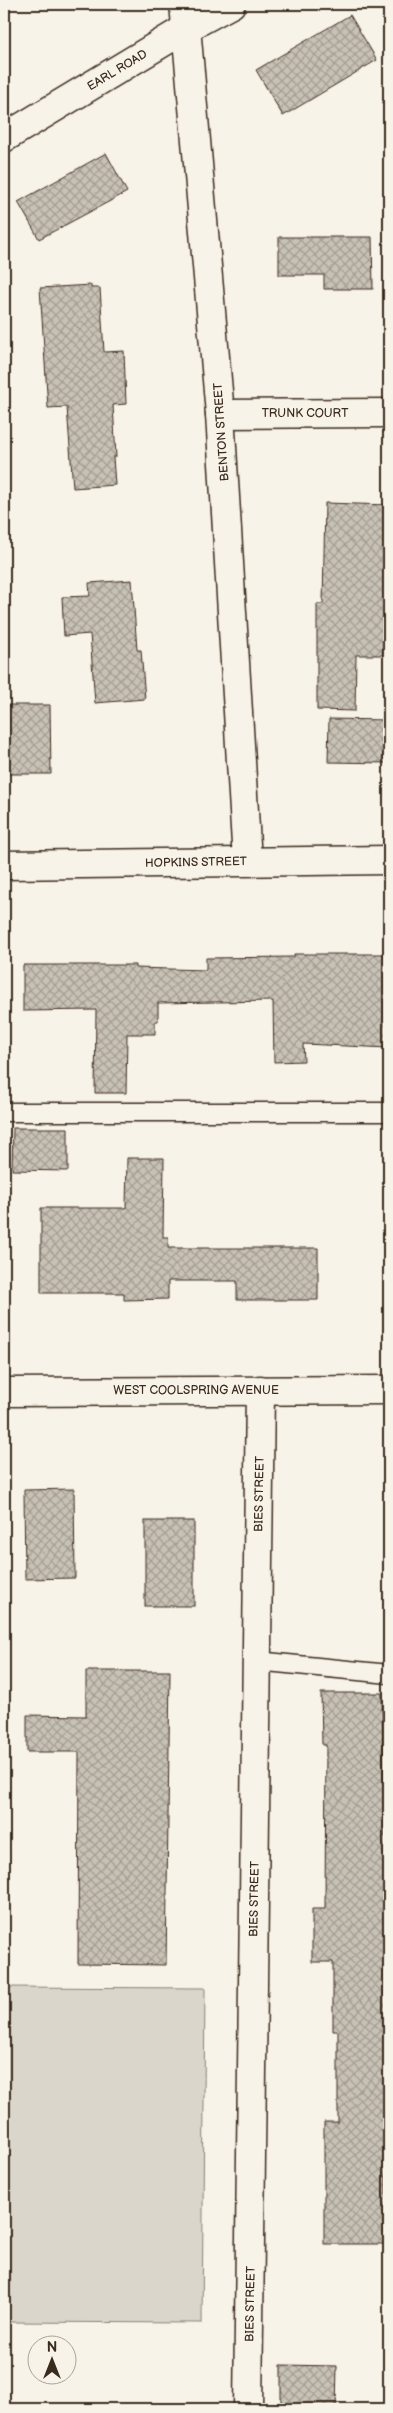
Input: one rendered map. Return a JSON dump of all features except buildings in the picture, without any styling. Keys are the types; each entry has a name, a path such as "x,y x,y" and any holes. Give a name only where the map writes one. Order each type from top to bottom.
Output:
{"street":[{"name":"EARL ROAD","path":"4,138 184,16 231,4"},
{"name":"BENTON STREET","path":"184,16 220,414 247,861"},
{"name":"TRUNK COURT","path":"220,414 389,412"},
{"name":"HOPKINS STREET","path":"4,865 389,860"},
{"name":"BIES STREET","path":"248,2409 260,1390"},
{"name":"WEST COOLSPRING AVENUE","path":"4,1392 389,1390"}],"lane":[{"path":"4,1112 389,1112"},
{"path":"257,1661 389,1674"}],"shaded area":[{"path":"4,1987 205,1988 202,2323 4,2322"}]}
